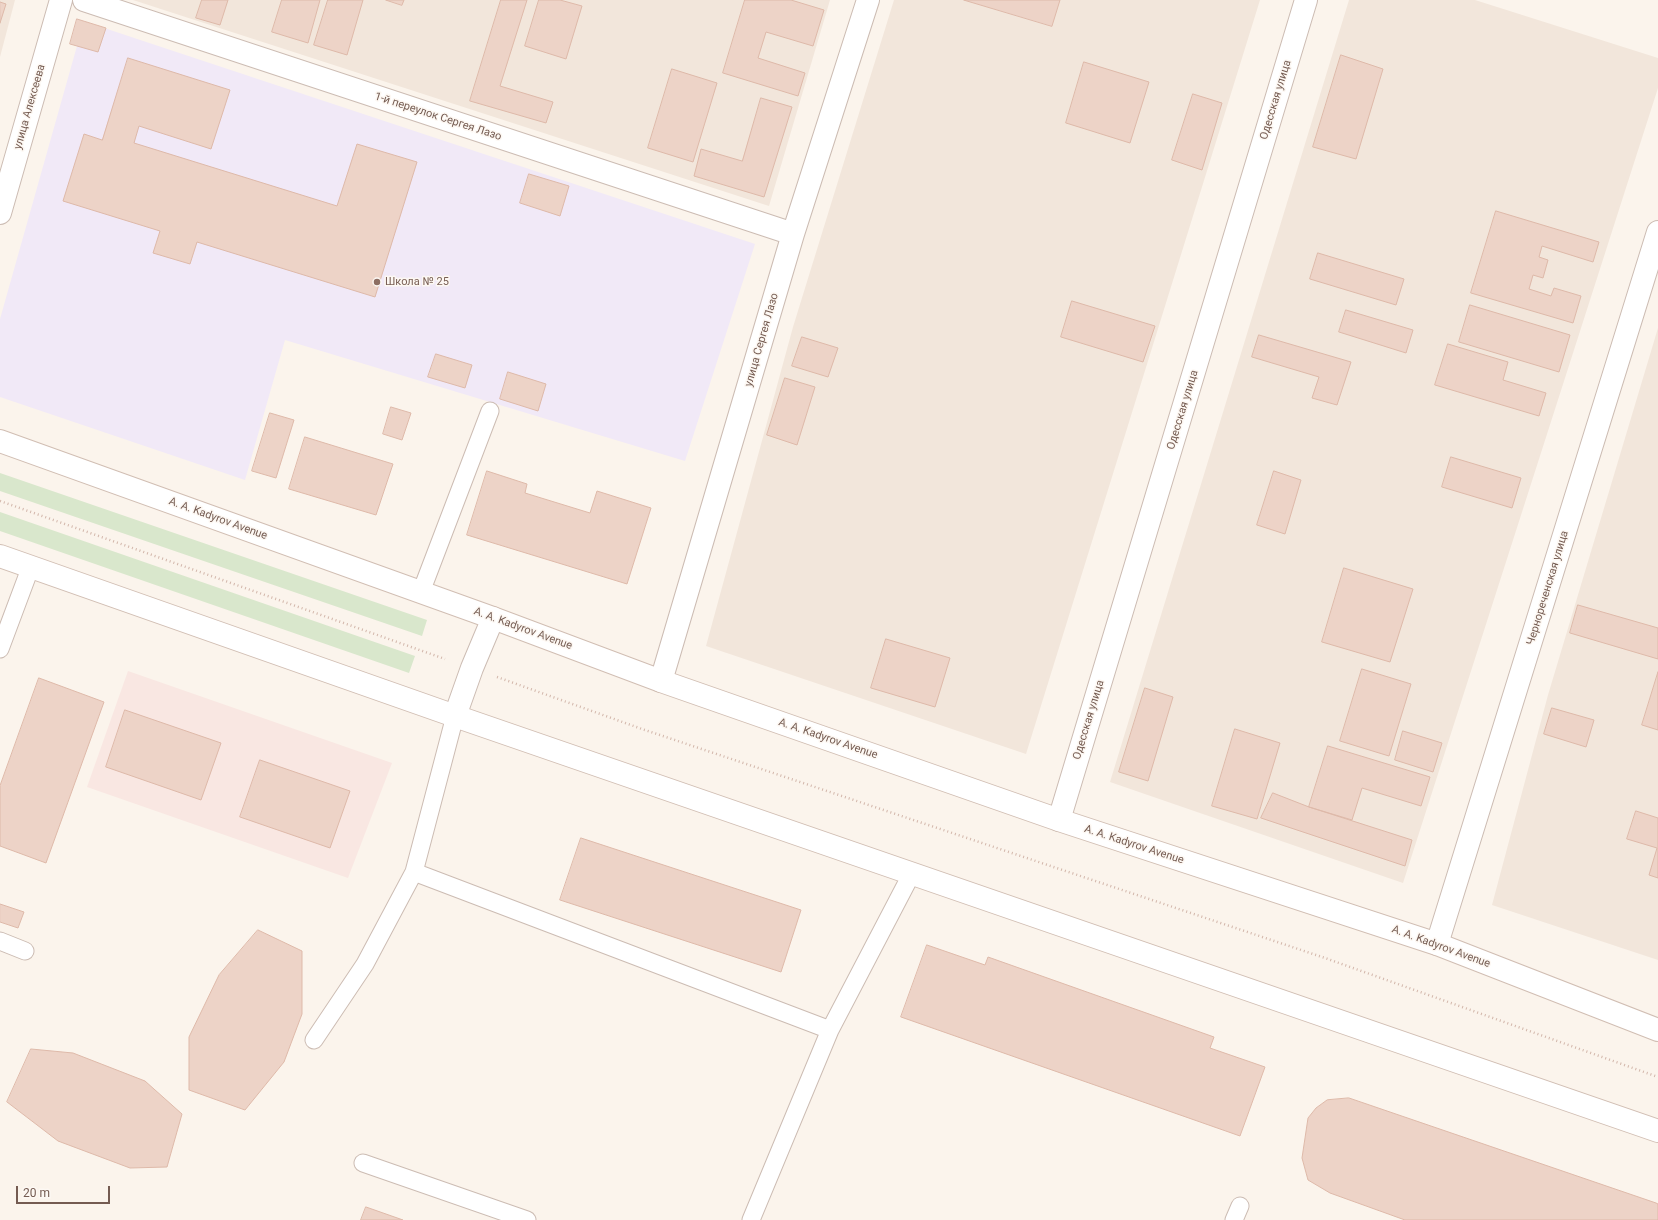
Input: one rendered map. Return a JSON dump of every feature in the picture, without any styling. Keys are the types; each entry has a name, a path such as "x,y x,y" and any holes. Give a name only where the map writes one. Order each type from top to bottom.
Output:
{"street":[{"name":"улица Алексеева","path":"0,213 61,0"},
{"name":"1-й переулок Сергея Лазо","path":"84,0 793,234"},
{"name":"улица Сергея Лазо","path":"661,681 793,234 868,0"},
{"name":"Одесская улица","path":"1060,820 1306,0"},
{"name":"Чернореченская улица","path":"1437,944 1658,232"},
{"name":"A. A. Kadyrov Avenue","path":"0,440 421,592 661,681 1060,820 1437,944 1658,1030"},
{"path":"0,556 455,716 1658,1132"},
{"path":"455,716 492,618"}],"lane":[{"path":"421,592 490,411"},
{"path":"0,649 31,566"},
{"path":"314,1040 364,964 414,872 455,716"},
{"path":"414,872 830,1030"},
{"path":"751,1220 830,1030 912,873"},
{"path":"0,941 25,951"},
{"path":"363,1163 527,1220"}],"path":[{"path":"0,501 650,731 1325,958 1658,1077"}],"shaded area":[{"path":"0,0 15,0 0,57"},
{"path":"133,0 830,0 769,206"},
{"path":"894,0 1260,0 1026,754 706,646 793,327"},
{"path":"1349,0 1475,0 1658,58 1658,88 1403,883 1110,782"},
{"name":"Школа № 25","path":"77,19 755,244 685,461 285,340 245,480 0,397 0,319 77,46 70,44"},
{"path":"1658,328 1658,960 1492,905 1548,695"},
{"path":"128,671 392,763 348,878 87,787"}],"green space":[{"path":"0,473 427,620 422,636 0,491"},
{"path":"0,512 415,656 409,673 0,531"}],"building":[{"path":"202,0 228,0 220,25 196,18"},
{"path":"282,0 320,0 308,43 272,32"},
{"path":"328,0 363,0 347,55 314,45"},
{"path":"386,0 404,0 402,5"},
{"path":"501,0 527,0 500,86 553,102 546,123 470,101"},
{"path":"539,0 560,0 582,6 566,59 525,46"},
{"path":"745,0 791,0 824,10 813,46 766,32 758,58 805,73 798,96 723,73"},
{"path":"964,0 1060,0 1052,26"},
{"path":"0,2 6,4 0,23"},
{"path":"77,19 106,28 98,52 70,44"},
{"path":"1341,55 1383,69 1356,159 1313,147"},
{"path":"128,58 230,90 211,149 139,126 134,143 337,206 357,144 417,162 375,297 197,242 190,264 153,253 160,231 63,201 84,134 102,140"},
{"path":"1084,62 1149,82 1130,143 1066,123"},
{"path":"672,69 717,83 693,162 648,148"},
{"path":"1193,94 1222,103 1202,170 1172,160"},
{"path":"761,98 792,107 764,197 694,176 701,149 742,161"},
{"path":"529,174 569,186 560,216 520,203"},
{"path":"1496,211 1599,242 1593,262 1542,246 1539,257 1548,260 1543,278 1533,275 1529,289 1551,296 1554,288 1581,296 1573,323 1471,293"},
{"path":"1318,253 1404,279 1396,305 1310,279"},
{"path":"1072,301 1155,326 1143,362 1061,337"},
{"path":"1470,305 1570,335 1559,372 1459,342"},
{"path":"1346,310 1413,330 1406,353 1339,332"},
{"path":"1259,335 1351,362 1337,405 1312,398 1319,377 1252,357"},
{"path":"802,337 838,348 828,377 792,366"},
{"path":"1448,344 1508,362 1503,380 1546,393 1539,416 1435,385"},
{"path":"436,354 472,365 465,388 428,377"},
{"path":"508,372 546,384 538,411 500,399"},
{"path":"785,378 815,387 797,445 767,435"},
{"path":"391,407 411,413 402,440 383,434"},
{"path":"270,413 294,420 276,478 252,471"},
{"path":"305,437 393,464 376,515 289,489"},
{"path":"1451,457 1521,478 1512,508 1442,487"},
{"path":"487,471 527,484 525,493 590,513 597,491 651,508 627,584 467,535"},
{"path":"1274,471 1301,480 1285,534 1257,525"},
{"path":"1344,568 1413,589 1390,662 1322,642"},
{"path":"1578,605 1658,628 1658,659 1570,633"},
{"path":"886,639 950,658 935,707 871,688"},
{"path":"1362,669 1411,684 1389,756 1340,741"},
{"path":"1658,672 1658,730 1642,725"},
{"path":"39,678 104,702 46,863 0,846 0,786"},
{"path":"1145,688 1173,697 1148,781 1119,772"},
{"path":"1552,708 1594,720 1586,747 1544,734"},
{"path":"125,710 221,743 201,800 106,767"},
{"path":"1235,729 1280,743 1257,819 1212,806"},
{"path":"1403,731 1442,743 1433,772 1395,760"},
{"path":"1328,746 1430,777 1421,806 1362,788 1352,820 1309,807"},
{"path":"260,760 350,791 330,848 240,817"},
{"path":"1273,793 1309,807 1412,840 1405,866 1261,818"},
{"path":"1636,811 1658,818 1658,878 1649,875 1657,848 1627,839"},
{"path":"581,838 801,910 781,972 560,900"},
{"path":"0,904 24,912 18,928 0,922"},
{"path":"258,930 302,951 302,1014 284,1062 245,1110 189,1090 189,1037 219,975"},
{"path":"927,945 985,965 988,957 1214,1037 1210,1048 1265,1067 1240,1136 901,1017"},
{"path":"31,1049 73,1053 145,1081 182,1114 167,1167 130,1168 58,1141 7,1102"},
{"path":"1349,1098 1656,1203 1658,1204 1658,1220 1405,1220 1330,1193 1308,1180 1302,1158 1308,1118 1316,1108 1327,1100"},
{"path":"366,1207 403,1220 361,1220"}],"place":[{"name":"Школа № 25","path":"377,282"}]}
